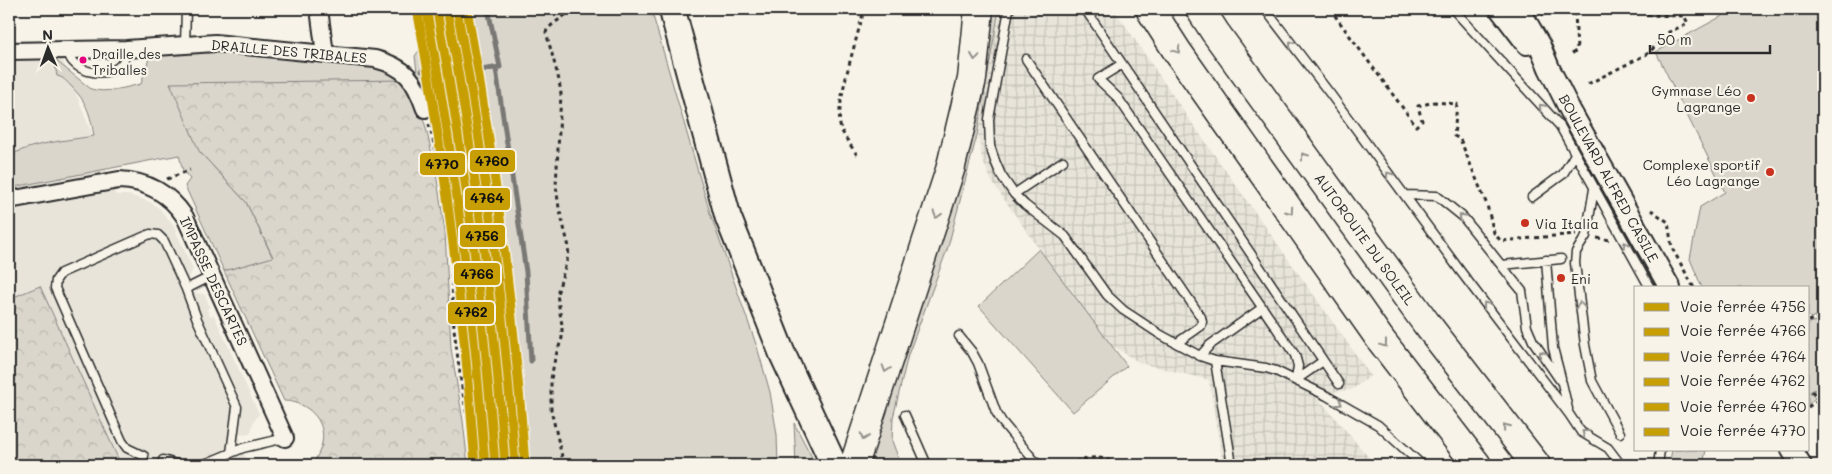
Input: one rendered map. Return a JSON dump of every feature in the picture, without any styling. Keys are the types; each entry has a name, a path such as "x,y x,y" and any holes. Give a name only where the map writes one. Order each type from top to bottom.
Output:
{"highway":[{"path":"854,465 950,170 972,79 980,9"},
{"path":"1150,9 1177,51 1380,339 1477,465"},
{"name":"AUTOROUTE DU SOLEIL","path":"1200,9 1426,323 1536,465"}],"main road":[{"path":"672,9 728,218 782,353 834,465"}],"street":[{"path":"319,9 325,54"},
{"name":"BOULEVARD ALFRED CASILE","path":"1500,9 1540,60 1549,68"},
{"name":"BOULEVARD ALFRED CASILE","path":"1519,9 1540,46 1571,112 1669,286"},
{"name":"DRAILLE DES TRIBALES","path":"9,50 68,51 126,49 215,42 375,59 388,62 408,75 415,84 424,108"},
{"name":"IMPASSE DESCARTES","path":"9,200 119,180 154,187 168,196 185,217 286,438"},
{"path":"1793,452 1801,465"}],"lane":[{"path":"185,45 186,9"},
{"path":"1009,9 989,126 990,146 995,161 1001,175 1014,194 1065,236 1107,295 1141,322 1200,356 1215,361 1266,368 1296,380 1378,425 1422,465"},
{"path":"1085,9 1339,384"},
{"path":"1265,9 1581,432 1608,448 1621,465"},
{"path":"1453,9 1560,126 1649,286"},
{"path":"68,51 74,63 81,68 95,72 107,72 121,66 126,49"},
{"path":"1026,59 1201,317 1201,326 1176,343"},
{"path":"1122,64 1098,79 1118,98 1295,356 1298,366 1296,380"},
{"path":"1532,197 1563,174 1575,154"},
{"path":"1014,194 1063,161"},
{"path":"1594,189 1586,236 1576,252 1575,263 1585,345 1592,381 1620,433"},
{"path":"1405,196 1437,196 1463,216 1522,291 1527,327 1533,341 1562,382"},
{"path":"144,456 127,448 122,441 55,288 56,280 61,273 150,234 158,235 164,241 237,406 231,453"},
{"path":"1502,265 1560,259"},
{"path":"1546,260 1553,348 1569,414"},
{"path":"186,289 212,276"},
{"path":"1200,356 1210,345 1262,308"},
{"path":"959,336 978,363 999,417 1038,465"},
{"path":"1215,361 1232,465"},
{"path":"1296,380 1322,361"},
{"path":"905,415 927,465"},
{"path":"202,465 243,448 286,438"},
{"path":"1658,465 1660,452"},
{"path":"163,460 179,465"}],"path":[{"path":"564,465 551,410 555,358 562,338 557,294 568,256 568,247 556,186 561,94 546,32 549,27 562,19 568,12 567,9"},
{"path":"857,155 840,128 840,100 864,9"},
{"path":"1330,9 1416,126 1422,121 1418,106 1434,102 1457,104 1454,136 1460,139 1487,204 1494,234 1501,241 1574,233 1614,240"},
{"path":"1588,84 1649,53 1667,33 1688,24 1684,16 1647,15 1643,9"},
{"path":"1540,14 1575,11 1577,50 1570,55"},
{"path":"424,108 435,148 450,230 454,328 473,465"},
{"path":"154,187 173,176 190,170"},
{"path":"1651,210 1668,222 1672,248 1693,286"},
{"path":"1810,320 1823,316"},
{"path":"1812,390 1821,403"},
{"path":"1810,405 1823,397"},
{"path":"1068,465 1091,458 1104,458 1118,465"}],"shaded area":[{"path":"439,9 464,9 475,69 504,264 523,465 497,465 494,403 463,131"},
{"path":"999,9 1114,9 1187,116 1371,376 1351,390 1334,392 1320,400 1375,465 1223,465 1209,380 1140,363 1111,345 1039,249 992,182 982,159 978,135"},
{"path":"9,40 55,40 116,195 129,195 150,202 159,208 173,225 193,269 188,280 194,292 205,295 210,307 207,309 210,316 214,315 259,414 253,423 251,433 239,435 246,460 261,465 121,465 40,286 9,299"}],"green space":[{"path":"413,9 439,9 450,65 483,293 497,465 477,465 475,439 463,369 459,312 470,311 469,296 458,295 452,216 442,154 418,80 415,56 421,48"},
{"path":"464,9 651,9 710,213 757,347 770,392 777,435 778,465 523,465 504,264"},
{"path":"985,9 999,9 977,135 948,247 908,355 893,418 892,441 901,465 862,465"},
{"name":"Complexe sportif Léo Lagrange","path":"1735,9 1823,9 1823,394 1819,396 1814,389 1810,392 1810,322 1820,320 1819,315 1810,318 1810,286 1701,286 1690,259 1700,207 1725,192 1656,52"},
{"path":"216,51 359,66 372,63 384,66 407,80 199,151 246,202 273,258 224,271 185,186 190,179 183,171 179,155 9,188 9,157 17,152 38,145 94,136 89,114 84,103 76,91 63,78 57,76 54,59 91,89 103,91 141,84 150,55"},
{"path":"407,80 419,104 435,167 445,231 451,348 468,465 314,465 323,435 318,420 313,413 300,404 284,401 224,271 273,257 246,202 199,151 170,83"},
{"path":"1039,249 1127,366 1073,412 979,306"},
{"path":"40,286 121,465 9,465 9,299"},
{"name":"Complexe sportif Léo Lagrange","path":"1810,392 1815,398 1810,403"},
{"path":"794,423 816,465 796,465"},
{"path":"1672,452 1706,452 1703,465 1669,465"}],"waterway":[{"path":"475,71 500,67 488,9"},
{"path":"496,69 526,272 531,361"},
{"path":"422,71 450,74"}],"rail line":[{"name":"4756","path":"447,9 475,179 495,350 505,465"},
{"name":"4764","path":"457,9 485,179 499,293 515,464"},
{"name":"4760","path":"467,9 495,179 509,292 525,464"},
{"name":"4766","path":"437,11 465,180 479,294 495,465"},
{"name":"4762","path":"427,13 455,182 475,351 485,465"},
{"name":"4770","path":"418,14 437,127 452,239 475,465"}],"place":[{"name":"Draille des Triballes","path":"83,60"},
{"name":"Gymnase Léo Lagrange","path":"1751,98"},
{"name":"Complexe sportif Léo Lagrange","path":"1770,172"},
{"name":"Via Italia","path":"1525,223"},
{"name":"Eni","path":"1561,278"}]}
